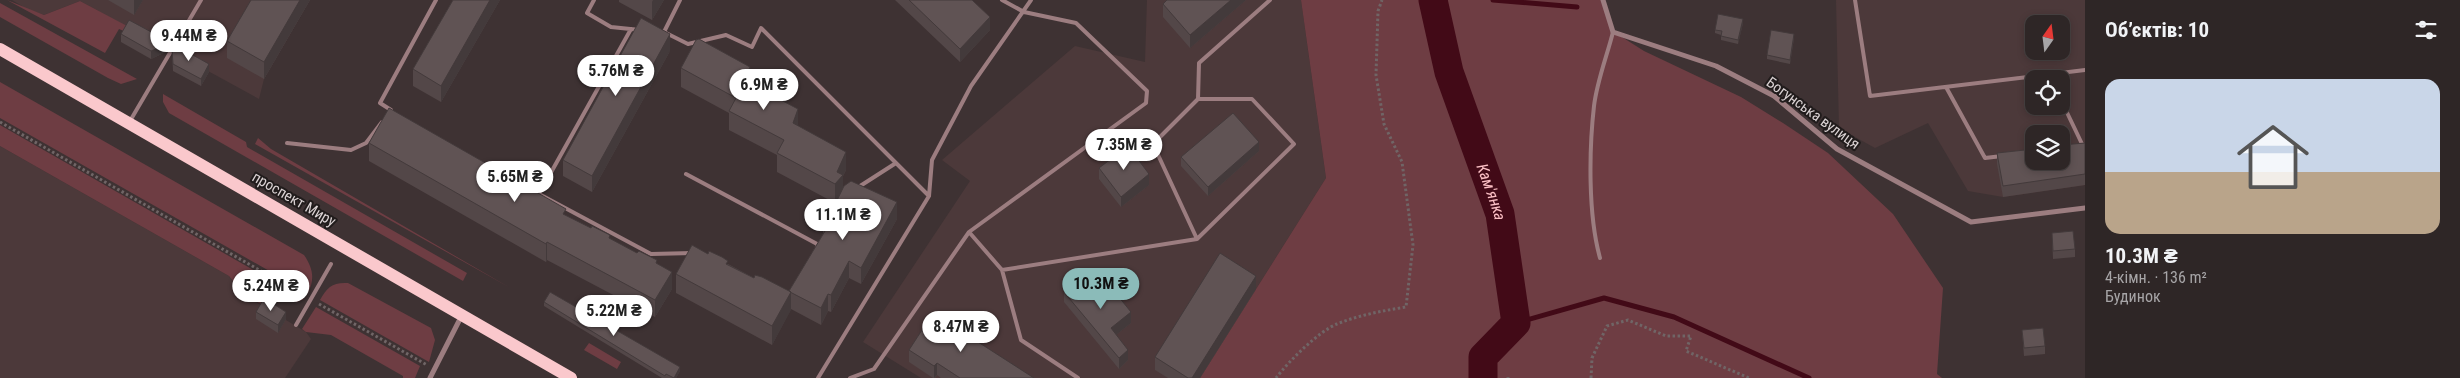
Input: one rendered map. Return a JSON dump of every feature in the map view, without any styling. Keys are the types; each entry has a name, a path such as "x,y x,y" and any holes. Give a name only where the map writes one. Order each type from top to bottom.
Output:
{"main road":[{"name":"проспект Миру","path":"0,49 571,378"}],"street":[{"path":"1603,0 1614,32"},
{"name":"Богунська вулиця","path":"1614,32 1716,66 1774,96 1837,149 1972,222 2085,208"},
{"path":"430,378 463,315"}],"lane":[{"path":"129,123 201,0"},
{"path":"287,143 351,150 366,143 392,111 380,103 436,0"},
{"path":"594,0 587,13 611,27 648,31"},
{"path":"664,32 680,0"},
{"path":"850,378 874,369 969,232 1146,103 1147,91 1076,23 1024,12 1002,0"},
{"path":"818,378 929,196 932,160 971,86 1031,0"},
{"path":"1197,238 1153,144 1198,99 1199,63 1270,0"},
{"path":"1855,0 1870,96 2025,79"},
{"path":"656,32 664,32 688,44 726,35 752,47 761,28 929,196"},
{"path":"539,194 631,29"},
{"path":"1600,258 1593,234 1594,104 1614,32"},
{"path":"2070,73 2085,70"},
{"path":"1946,87 1986,158 2005,156"},
{"path":"1002,270 1197,238 1294,144 1252,99 1198,99"},
{"path":"2068,115 2084,148 2076,148"},
{"path":"849,194 896,163"},
{"path":"686,174 819,244"},
{"path":"530,189 651,254 696,253"},
{"path":"969,232 1002,270 1021,340 1078,378"},
{"path":"815,252 823,236"},
{"path":"296,325 331,264"}],"path":[{"path":"1276,378 1290,361 1335,324 1374,312 1406,307 1413,245 1402,162 1384,124 1376,75 1378,11 1382,0"},
{"path":"0,122 427,365"},
{"path":"1590,378 1592,358 1607,326 1628,320 1666,336 1691,336 1686,351 1749,378"}],"shaded area":[{"path":"7,0 44,15 80,1 129,27 126,32 119,29 105,53"},
{"path":"12,0 310,0 264,79 259,99 80,1 44,15 27,9"},
{"path":"1147,0 1301,0 1326,178 1200,378 921,378 863,342 970,181 942,160 1075,46 1145,62"},
{"path":"1301,0 1603,0 1614,32 1644,51 1741,97 1783,123 1828,153 1893,214 1943,288 1937,374 1942,378 1200,378 1326,178"},
{"path":"1836,0 2085,0 2085,185 2003,197 1968,191 1928,123 1875,148 1839,128"},
{"path":"0,3 137,79 121,84 108,78 0,17"},
{"path":"0,82 304,255 312,274 312,283 308,293 0,118"},
{"path":"163,94 246,142 247,147 467,273 463,281 169,113 163,102"},
{"path":"0,125 304,299 297,302 273,289 263,305 244,295 229,276 0,146"},
{"path":"258,138 271,149 512,289 255,144"},
{"path":"0,146 229,276 244,295 306,332 311,339 285,378 0,378"},
{"path":"338,283 348,283 431,328 435,340 429,362 320,300 331,286"},
{"path":"316,307 420,366 415,378 403,378 403,376 331,335 306,332 302,329"},
{"path":"589,343 621,362 617,369 584,350"}],"building":[{"path":"251,0 300,0 264,62 227,41"},
{"path":"453,0 490,0 441,86 413,69"},
{"path":"909,0 972,0 990,17 960,49"},
{"path":"1167,0 1231,0 1190,35 1163,4"},
{"path":"1718,14 1743,19 1738,40 1721,36 1722,31 1715,30"},
{"path":"641,18 670,34 592,176 563,160"},
{"path":"129,20 168,41 166,45 151,51 121,34"},
{"path":"1771,30 1794,34 1790,60 1767,55"},
{"path":"699,39 750,67 749,69 751,70 745,81 798,109 793,123 846,152 837,172 843,175 835,184 777,153 784,140 729,111 736,98 681,68 696,40"},
{"path":"175,45 209,64 201,79 173,64 172,50"},
{"path":"389,108 566,209 563,214 610,235 609,238 637,253 639,251 657,260 656,263 672,272 655,300 547,242 546,244 369,143"},
{"path":"1233,113 1259,142 1208,187 1181,157"},
{"path":"2085,143 2085,174 2003,186 1997,153 2025,150 2025,170 2070,170 2070,144"},
{"path":"1128,146 1149,174 1121,197 1099,168"},
{"path":"851,181 897,202 861,268 849,261 831,295 828,294 821,308 789,291 825,231 823,229 844,186"},
{"path":"2073,231 2075,249 2053,251 2052,233"},
{"path":"692,245 708,254 709,251 722,257 728,261 726,264 754,278 755,275 762,277 791,292 772,326 676,274"},
{"path":"1220,253 1256,276 1192,378 1188,378 1155,357"},
{"path":"1101,275 1131,312 1111,328 1128,350 1119,358 1064,292 1076,282 1083,290"},
{"path":"550,292 680,367 674,378 666,374 665,376 544,302"},
{"path":"264,298 286,312 278,325 256,312"},
{"path":"933,313 1034,378 960,378 937,363 934,366 909,350"},
{"path":"2043,328 2045,346 2024,348 2022,330"}],"waterway":[{"name":"Кам'янка","path":"1433,0 1449,72 1500,214 1516,323 1483,357 1483,378"},
{"path":"1493,0 1577,7"},
{"path":"1516,323 1604,298 1674,317 1809,378"}]}
